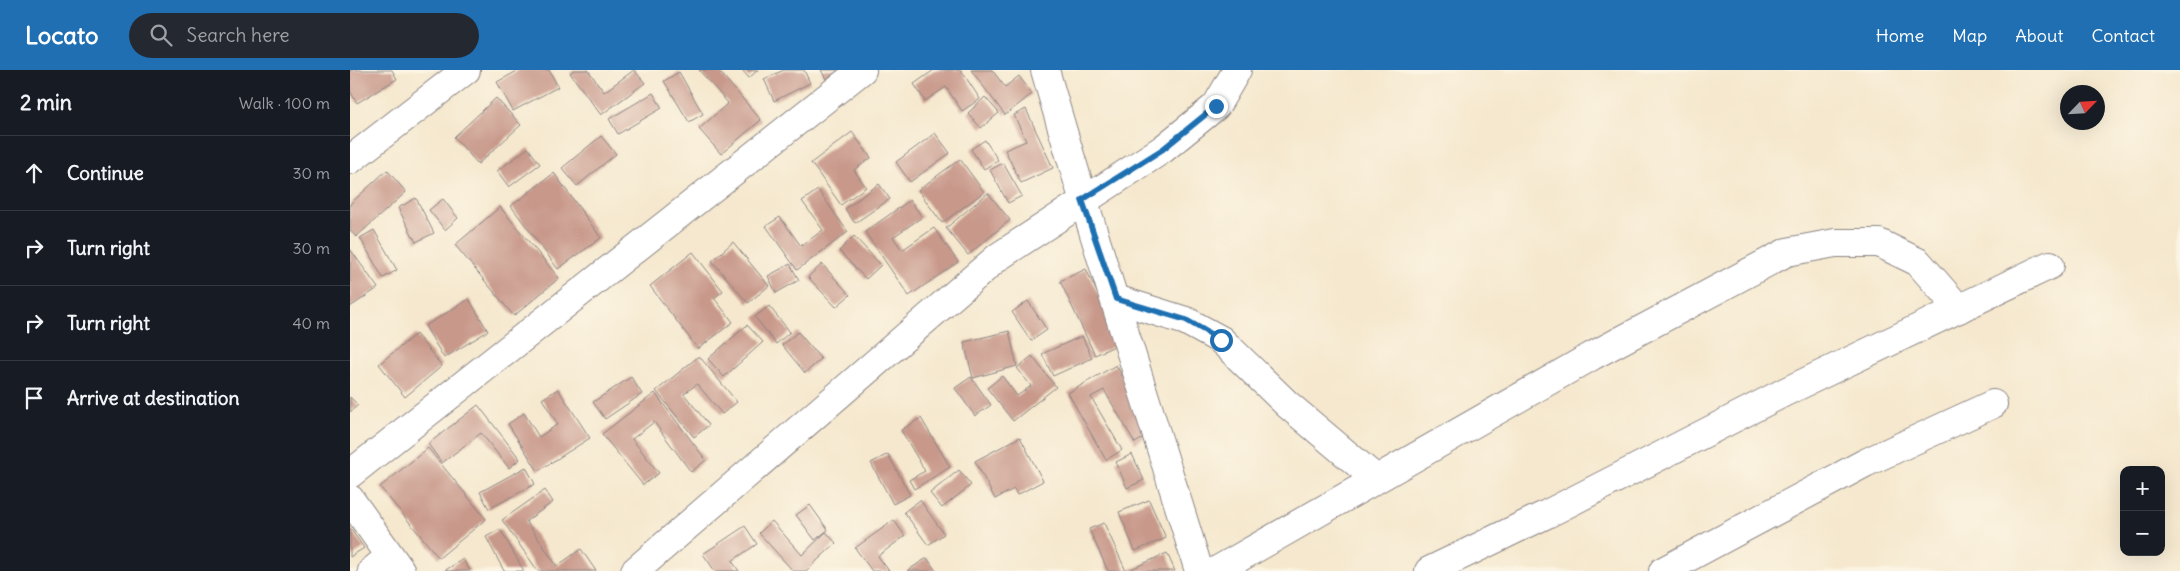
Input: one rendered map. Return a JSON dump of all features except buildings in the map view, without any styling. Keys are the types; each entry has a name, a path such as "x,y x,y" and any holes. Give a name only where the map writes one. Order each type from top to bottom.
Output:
{"street":[{"path":"350,160 466,70"},
{"path":"350,474 862,70"},
{"path":"1045,70 1082,200 1116,299 1199,571"},
{"path":"635,571 998,257 1082,200 1163,149 1216,106 1237,70"},
{"path":"1216,571 1592,356 1787,252 1835,243 1878,243 1918,262 1959,309"},
{"path":"1429,571 1785,392 2050,265"},
{"path":"1116,299 1186,320 1221,340 1287,404 1376,478"},
{"path":"1663,571 1865,463 1993,404"},
{"path":"350,499 388,566"}],"route":[{"path":"1216,106 1163,149 1082,200 1116,299 1186,320 1221,340"}]}
